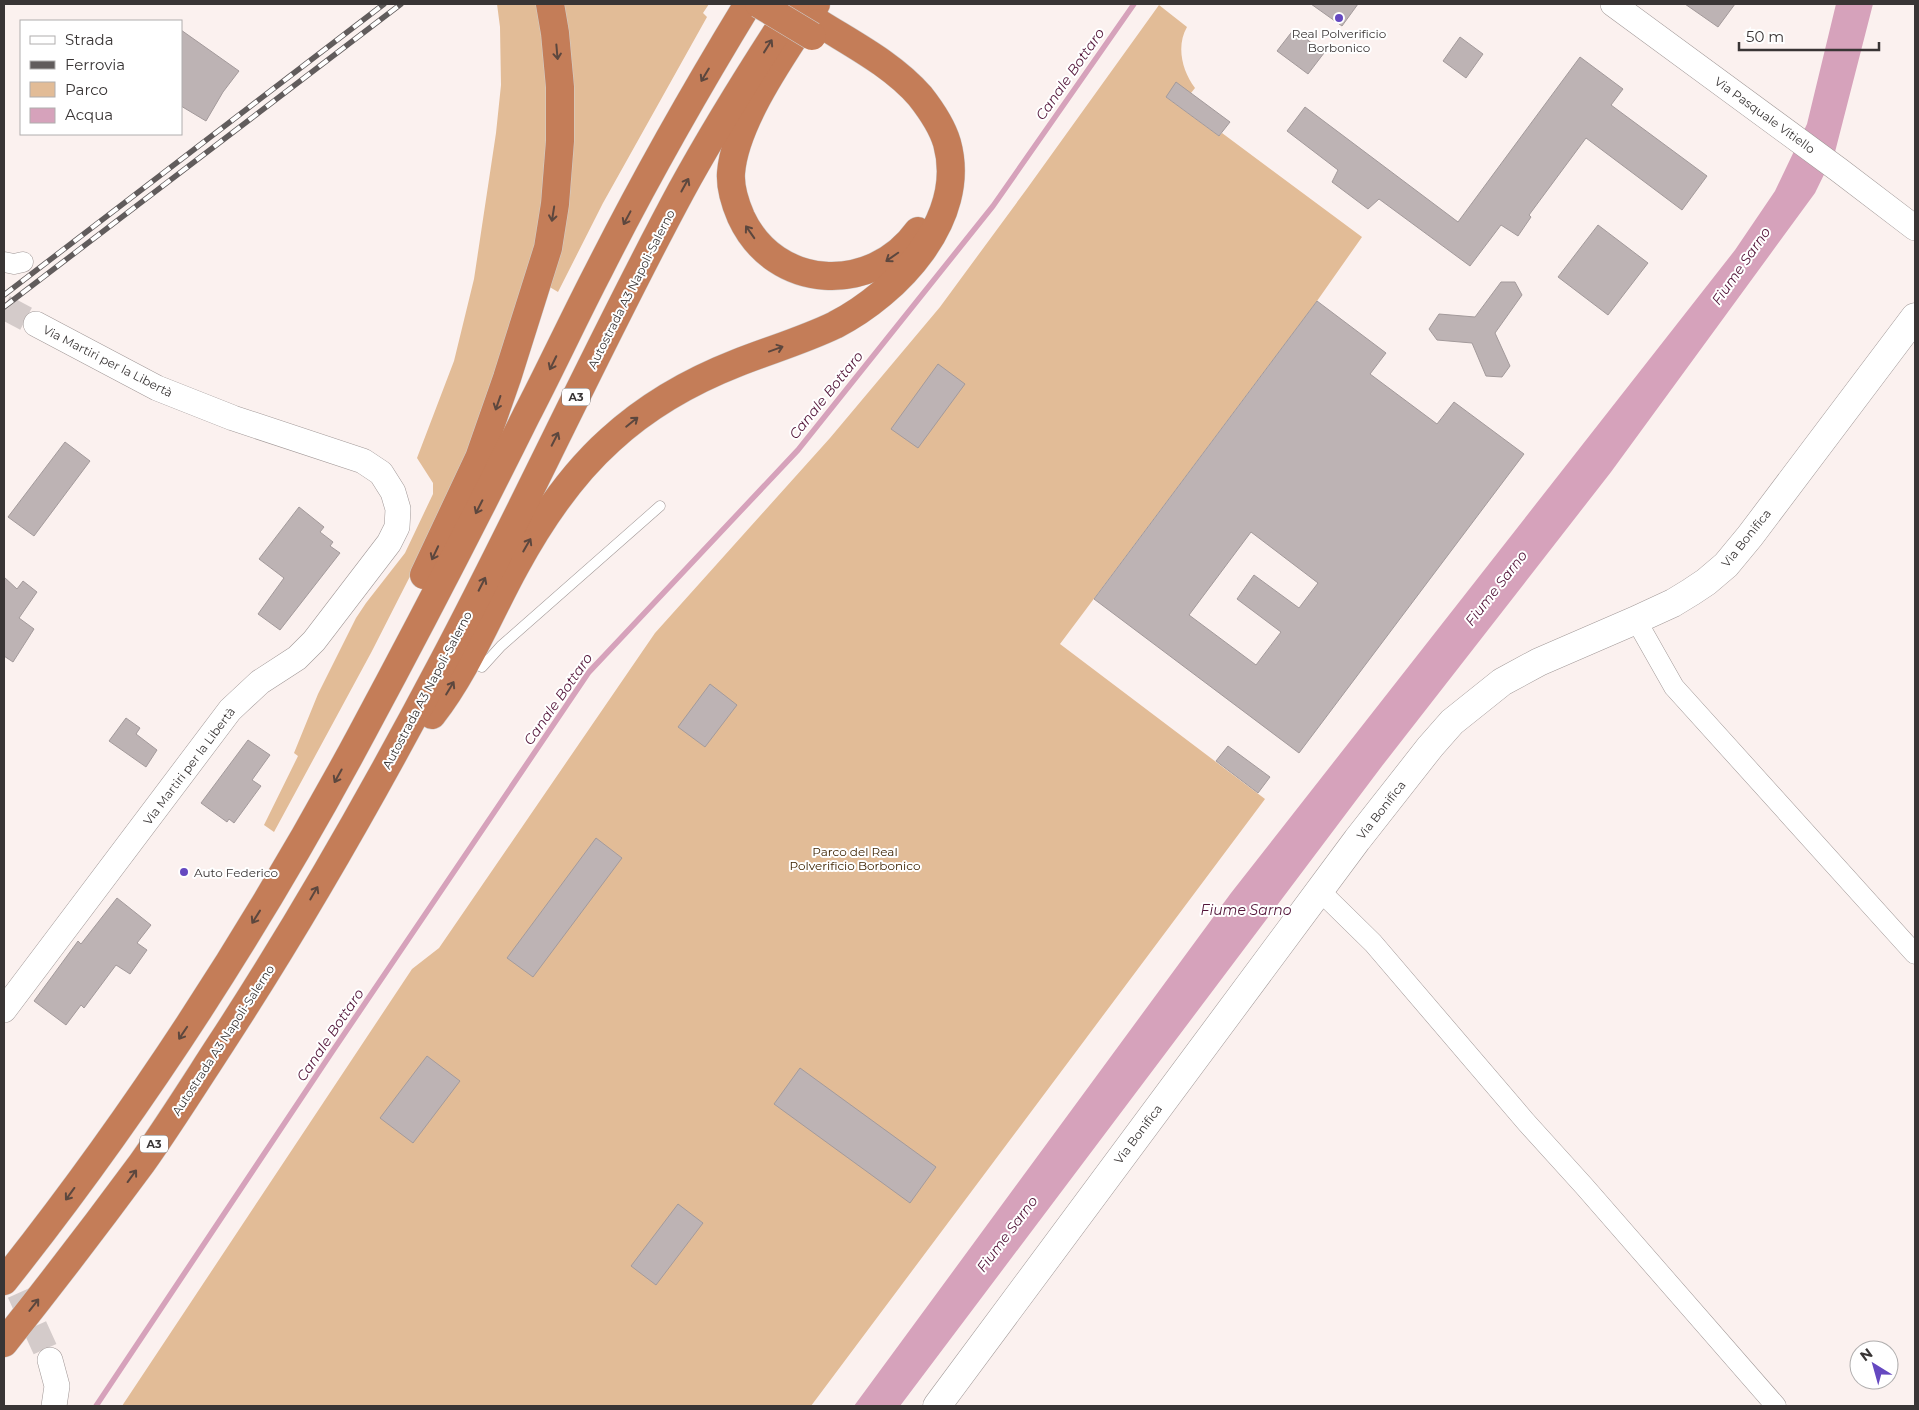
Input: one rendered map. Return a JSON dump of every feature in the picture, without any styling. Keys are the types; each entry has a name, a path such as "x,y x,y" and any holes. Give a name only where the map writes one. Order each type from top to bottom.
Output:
{"highway":[{"path":"362,734 406,615 479,458 508,378 548,248 555,204 560,140 560,86 550,4"},
{"path":"4,1281 105,1146 210,992 273,889 362,734 526,417 600,267 700,83 748,4"},
{"path":"759,4 816,21 911,107 932,142 936,179 925,222 910,243 890,259 864,272 837,277 814,276 787,266 764,251 747,229 734,202 731,174 736,147 747,118 776,67 816,21"},
{"path":"369,798 442,702 467,660 514,567 534,533 583,467 610,440 645,411 679,390 738,362 810,336 857,312 878,298 900,278 920,254 938,226 949,195 950,164 947,143 938,123 919,96 892,70 788,4"},
{"name":"Autostrada A3 Napoli-Salerno","path":"4,1344 144,1160 290,935 369,798 445,658 633,282 683,188 726,113 795,4"}],"main road":[{"name":"Via Bonifica","path":"937,1406 1320,891 1430,747 1452,722 1502,682 1539,662 1673,603 1706,582 1726,565 1750,536 1915,317"}],"street":[{"name":"Via Pasquale Vitiello","path":"1613,4 1915,228"},
{"name":"Via Martiri per la Libertà","path":"4,1010 230,710 260,682 297,658 314,641 389,542 396,526 398,510 393,492 381,473 363,461 233,418 157,388 36,324"},
{"path":"1636,620 1674,687 1915,954"},
{"path":"1320,891 1373,943 1526,1122 1776,1406"},
{"path":"50,1360 57,1386 54,1406"}],"lane":[{"path":"467,660 482,667 501,646 660,506"}],"green space":[{"path":"497,4 539,4 540,11 549,119 540,229 529,272 459,480 372,651 274,832 264,825 298,756 294,753 318,694 356,618 405,553 433,494 433,483 417,458 454,361 474,279 496,133 501,85 500,27"},
{"path":"559,4 709,4 703,13 707,17 603,203 558,292 548,286"},
{"name":"Parco del Real Polverificio Borbonico","path":"1159,5 1187,27 1182,42 1182,58 1190,81 1195,88 1191,93 1166,97 1219,136 1222,133 1362,237 1317,301 1060,644 1265,799 811,1406 122,1406 412,969 439,948 655,633 830,438 940,307"}],"water":[{"name":"Fiume Sarno","path":"1836,4 1873,4 1835,152 1815,193 1611,472 1382,766 900,1406 854,1406 1231,893 1735,250 1775,191 1807,124"}],"building":[{"name":"Real Polverificio Borbonico","path":"1311,4 1358,4 1342,26"},
{"path":"1685,4 1735,4 1718,27"},
{"path":"1294,29 1324,53 1308,74 1277,51"},
{"path":"182,31 239,71 223,92 206,121 182,107"},
{"path":"1460,37 1483,54 1466,78 1443,61"},
{"path":"1580,57 1623,89 1611,105 1707,176 1682,210 1586,138 1529,215 1531,217 1518,236 1501,225 1470,266 1379,199 1368,209 1332,182 1338,170 1287,131 1305,107 1458,222"},
{"path":"1176,82 1230,122 1219,136 1166,97"},
{"path":"1598,225 1648,263 1608,315 1558,277"},
{"path":"1501,282 1515,282 1522,295 1495,333 1510,366 1502,377 1486,376 1472,343 1437,340 1429,329 1439,314 1475,317"},
{"path":"1317,301 1386,353 1370,374 1437,424 1454,402 1524,454 1299,753 1094,599","holes":["1251,532 1318,583 1299,608 1254,575 1237,599 1281,632 1256,665 1189,615"]},
{"path":"938,364 965,384 918,448 891,429"},
{"path":"65,442 90,461 34,536 8,517"},
{"path":"299,507 324,527 320,532 333,542 330,546 340,553 280,630 258,614 284,578 259,559"},
{"path":"4,577 17,589 23,581 37,592 19,618 34,629 13,662 4,656"},
{"path":"710,684 737,705 705,747 678,727"},
{"path":"126,718 140,728 136,734 157,750 146,767 109,741"},
{"path":"248,740 270,755 252,780 261,786 234,823 229,819 227,822 201,803"},
{"path":"1228,746 1270,777 1258,793 1216,761"},
{"path":"596,838 622,858 533,977 507,958"},
{"path":"117,898 151,925 137,943 147,950 130,974 116,965 84,1008 81,1005 66,1025 34,1001 78,941 81,944"},
{"path":"427,1056 460,1081 413,1143 380,1118"},
{"path":"800,1068 936,1167 910,1203 774,1104"},
{"path":"678,1204 703,1223 656,1285 631,1266"}],"waterway":[{"name":"Canale Bottaro","path":"96,1406 589,672 798,450 993,206 1134,4"}],"tunnel":[{"path":"4,307 36,324"},
{"path":"4,1259 50,1360"}],"railway":[{"path":"4,295 384,4"},
{"path":"4,307 401,4"}],"place":[{"name":"Real Polverificio Borbonico","path":"1339,18"},
{"name":"Auto Federico","path":"184,872"}]}
